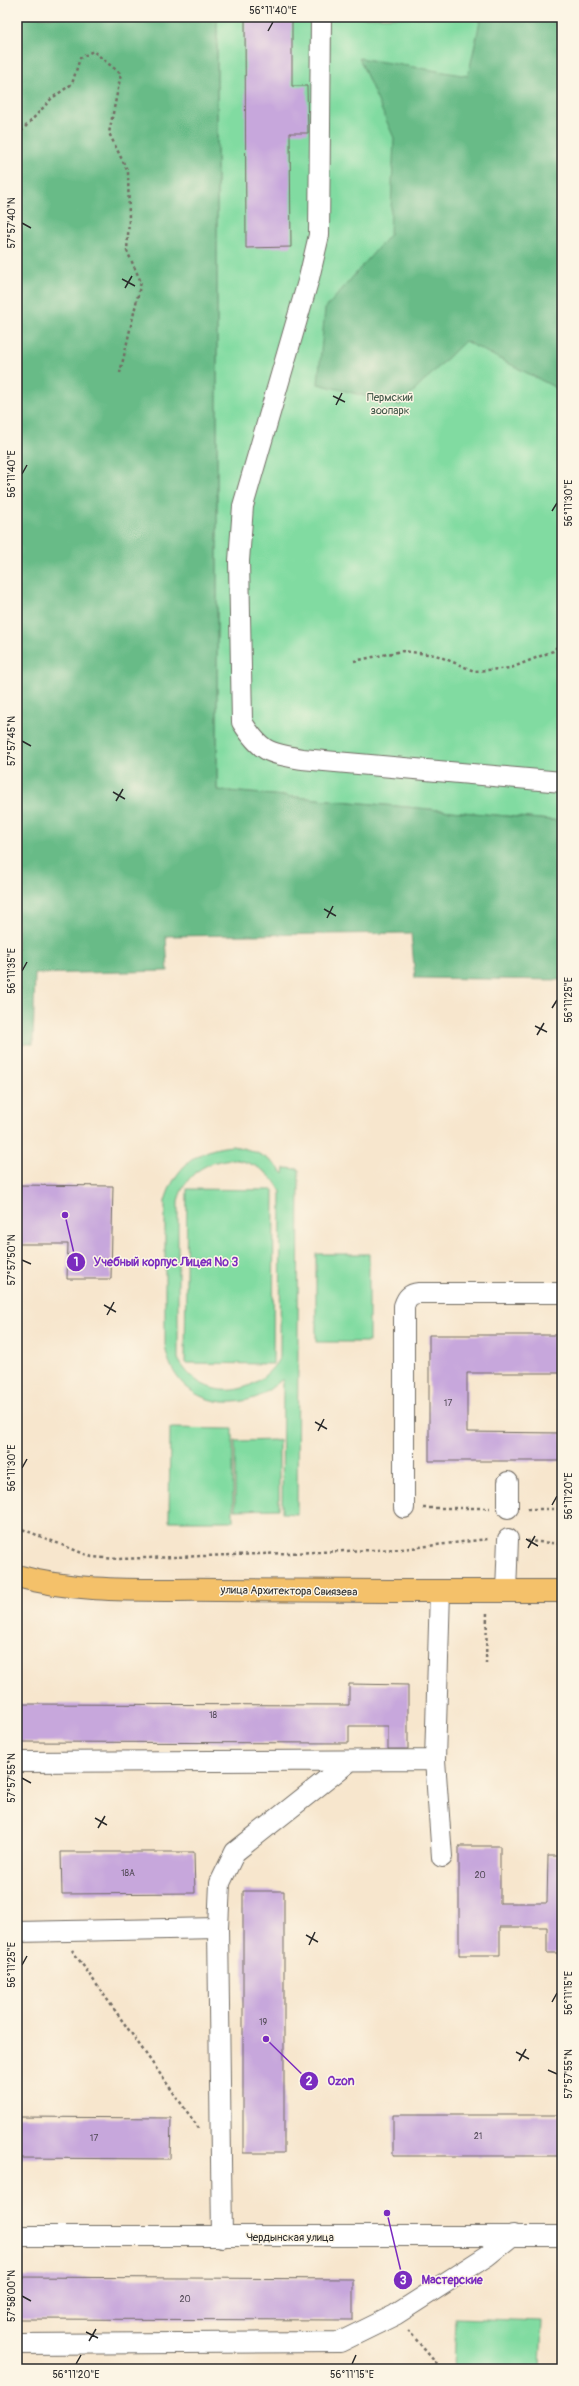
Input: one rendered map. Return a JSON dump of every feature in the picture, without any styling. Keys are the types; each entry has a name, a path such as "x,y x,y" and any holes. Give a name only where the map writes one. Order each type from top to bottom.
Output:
{"main road":[{"name":"улица Архитектора Свиязева","path":"17,1576 35,1581 93,1588 562,1591"}],"street":[{"path":"321,17 319,235 309,278 243,506 239,561 242,722 253,740 270,753 302,759 562,782"},
{"path":"404,1508 404,1306 406,1299 412,1294 419,1293 562,1293"},
{"path":"508,1482 508,1508"},
{"path":"506,1591 508,1539"},
{"path":"440,1591 435,1760 442,1857"},
{"path":"17,1762 435,1760"},
{"path":"222,2237 218,1928 220,1883 234,1852 350,1761"},
{"path":"17,1932 218,1928"},
{"path":"17,2344 340,2342 395,2315 487,2256 513,2235"},
{"name":"Чердынская улица","path":"17,2236 562,2236"}],"path":[{"path":"17,136 52,98 72,84 80,58 93,51 121,74 109,133 128,172 129,220 127,251 141,282 120,373"},
{"path":"354,661 402,651 436,656 474,671 511,668 553,651 562,642"},
{"path":"404,1508 562,1508"},
{"path":"17,1527 92,1557 118,1559 402,1549 490,1538 562,1544"},
{"path":"486,1664 488,1608"},
{"path":"59,1932 203,2134"},
{"path":"395,2315 441,2369"}],"green space":[{"path":"17,17 217,17 217,790 562,821 562,980 415,978 411,933 166,936 168,971 35,974 33,1044 17,1044"},
{"name":"Пермский зоопарк","path":"217,17 562,17 562,821 217,790"},
{"path":"481,17 547,17 562,29 562,391 465,341 400,405 318,384 325,309 390,234 394,138 359,58 468,76"},
{"path":"232,1146 247,1149 267,1158 284,1174 285,1168 299,1169 297,1514 282,1513 283,1379 266,1392 255,1398 239,1402 223,1402 209,1399 196,1394 175,1374 169,1361 165,1345 165,1201 169,1189 181,1169 198,1156 219,1148","holes":["233,1159 262,1170 272,1179 281,1192 280,1357 270,1371 257,1381 244,1388 229,1390 214,1389 201,1383 188,1373 178,1359 178,1201 186,1183 191,1176 198,1171 206,1166 223,1160"]},
{"path":"187,1189 274,1190 273,1364 185,1363"},
{"path":"316,1254 369,1254 369,1342 316,1342"},
{"path":"170,1428 233,1429 233,1521 169,1521"},
{"path":"279,1440 279,1509 235,1510 235,1441"},
{"path":"456,2318 542,2321 540,2369 454,2369"}],"building":[{"path":"245,17 292,17 292,86 307,86 308,133 290,133 291,247 246,248"},
{"path":"17,1185 113,1186 111,1279 67,1279 68,1244 17,1244"},
{"path":"429,1335 562,1335 562,1373 467,1373 467,1432 562,1433 562,1461 429,1461"},
{"path":"349,1684 408,1685 408,1749 388,1749 388,1726 349,1726 349,1743 17,1742 17,1704 349,1705"},
{"path":"459,1846 500,1846 500,1903 547,1903 548,1856 562,1856 562,1953 547,1953 547,1927 500,1927 500,1955 459,1955"},
{"path":"61,1852 194,1852 195,1893 62,1894"},
{"path":"243,1891 284,1891 284,2153 243,2153"},
{"path":"393,2115 562,2115 562,2156 393,2156"},
{"path":"17,2117 171,2118 170,2159 17,2158"},
{"path":"17,2277 353,2279 353,2320 17,2319"}],"place":[{"name":"Учебный корпус Лицея № 3","path":"65,1215"},
{"name":"Ozon","path":"266,2039"},
{"name":"Мастерские","path":"387,2213"}]}
